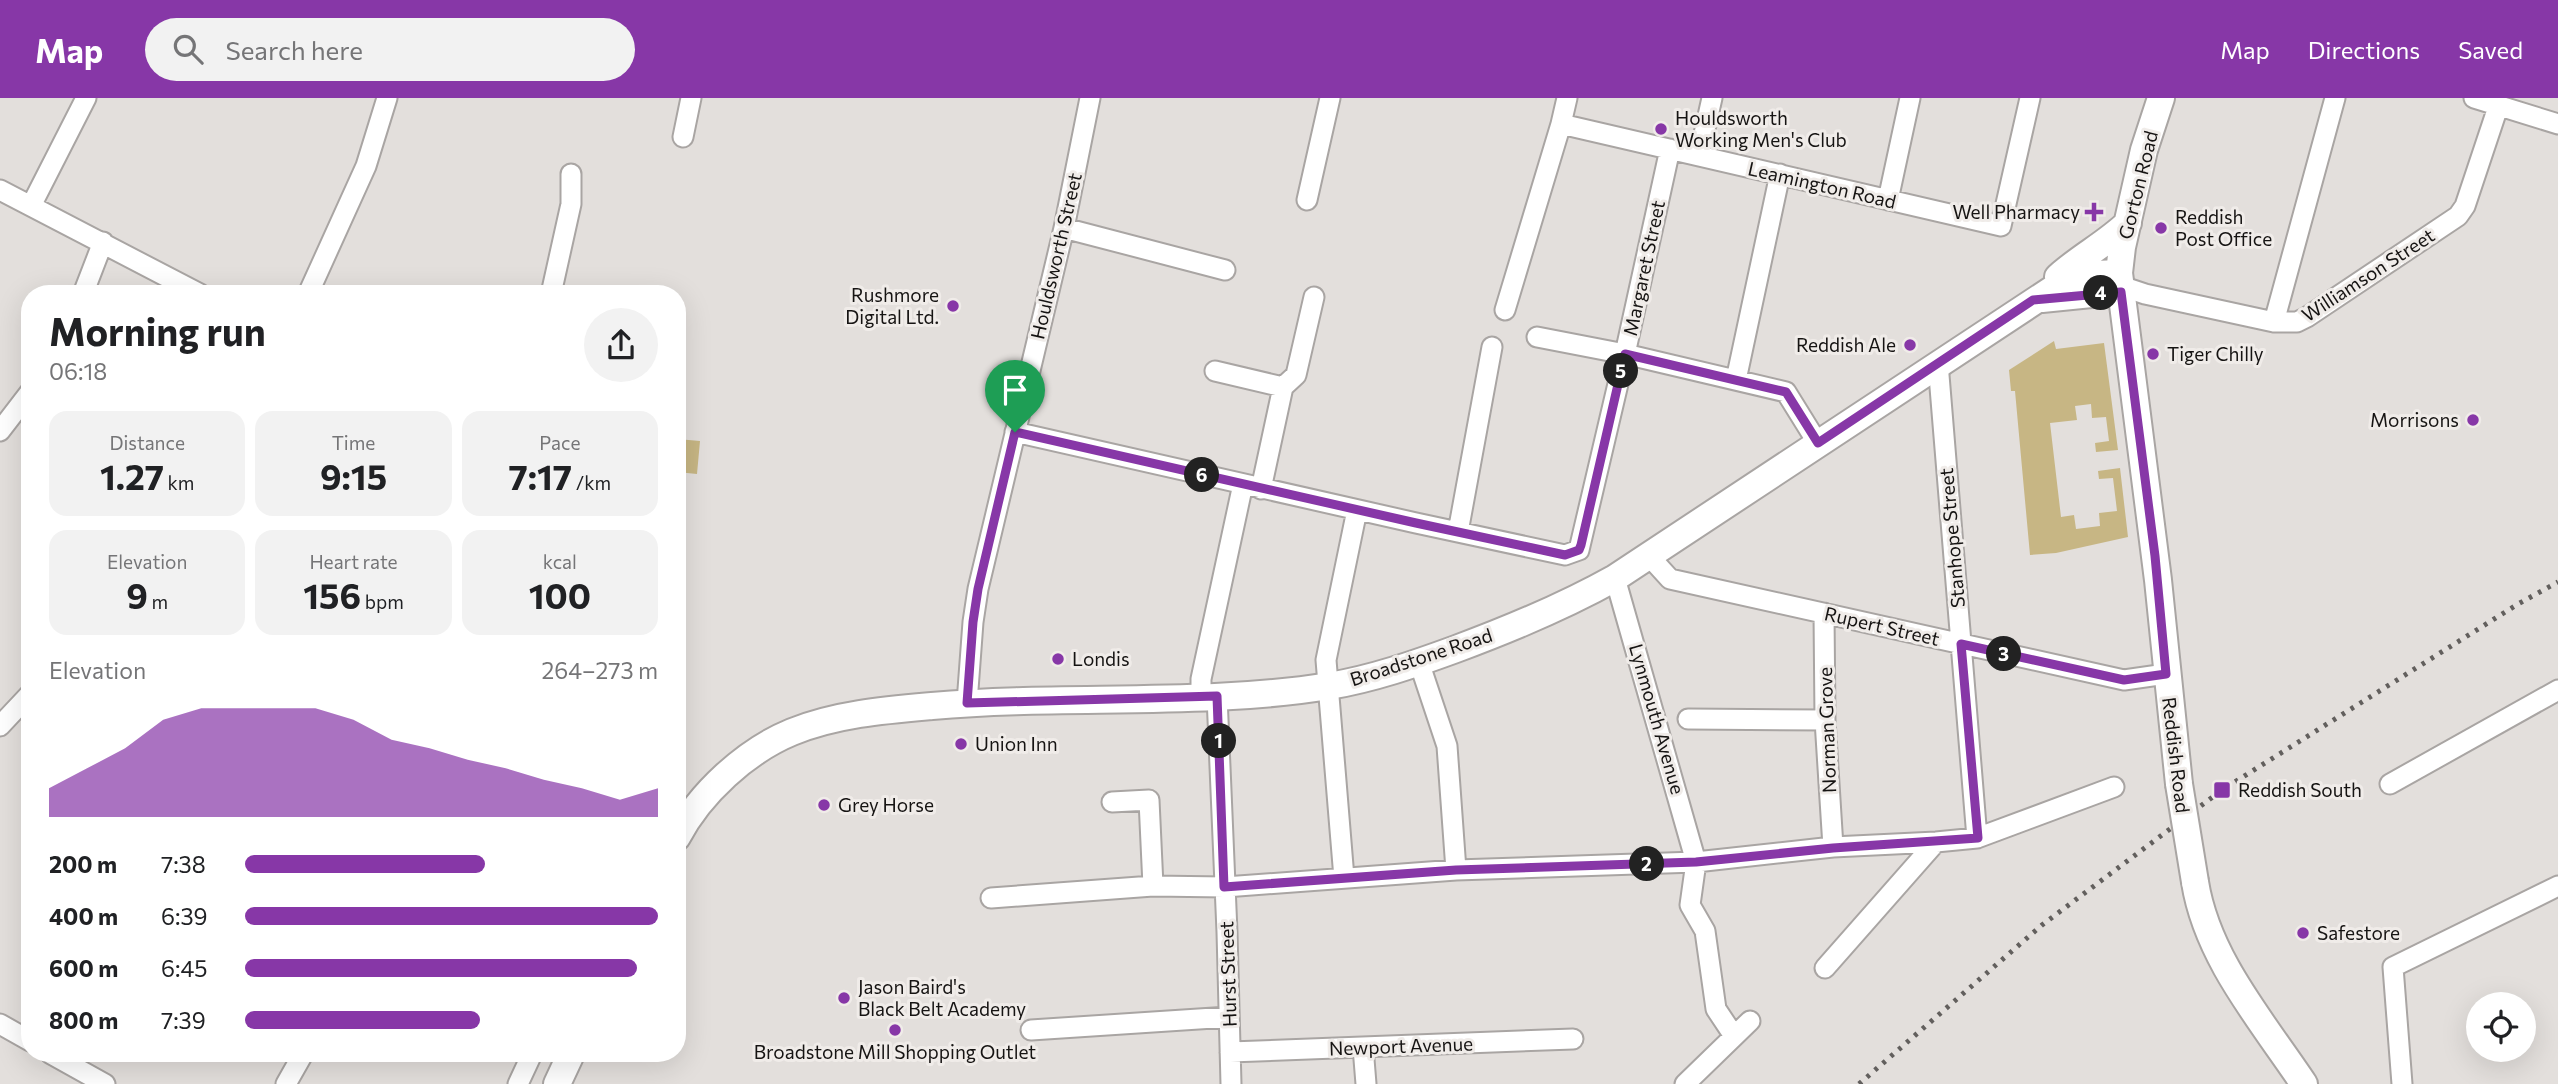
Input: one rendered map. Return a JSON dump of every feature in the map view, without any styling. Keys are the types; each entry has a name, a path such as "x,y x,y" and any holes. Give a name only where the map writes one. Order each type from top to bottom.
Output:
{"main road":[{"name":"Gorton Road","path":"2120,283 2128,223 2144,150 2161,98"},
{"path":"2033,300 2076,260 2108,241 2128,223"},
{"name":"Broadstone Road","path":"686,822 713,787 743,762 796,730 856,715 967,703 1209,697 1330,686 1419,662 1492,635 1569,602 1615,578 2074,275 2120,283"},
{"name":"Reddish Road","path":"2120,283 2155,556 2179,785 2196,890 2202,916 2215,947 2239,988 2304,1084"},
{"path":"557,1084 567,1062"}],"street":[{"path":"32,204 86,98"},
{"path":"312,285 366,166 387,98"},
{"path":"683,137 691,98"},
{"name":"Houldsworth Street","path":"967,703 978,589 1064,228 1090,98"},
{"path":"1307,200 1331,98"},
{"path":"1505,310 1567,98"},
{"path":"1699,156 1712,98"},
{"path":"1888,200 1910,98"},
{"name":"Leamington Road","path":"1561,124 2001,226 2029,98"},
{"path":"2274,321 2335,98"},
{"path":"2474,98 2558,124"},
{"name":"Williamson Street","path":"2120,283 2156,297 2274,321 2297,322 2458,216 2465,206 2498,107"},
{"name":"Margaret Street","path":"1458,532 1565,555 1579,550 1670,149"},
{"path":"553,285 571,204 571,174"},
{"path":"1736,380 1780,174"},
{"path":"0,190 32,204 183,285"},
{"path":"1064,228 1225,270"},
{"path":"86,285 103,242"},
{"name":"Hurst Street","path":"1230,1084 1224,887 1209,697 1201,679 1252,486 1283,387 1296,375 1314,297"},
{"path":"1537,337 1625,354 1786,392 1818,443"},
{"path":"1015,432 1458,532 1492,347"},
{"name":"Stanhope Street","path":"1938,363 1978,838"},
{"path":"1215,371 1283,387"},
{"path":"0,430 21,403"},
{"path":"1344,878 1326,660 1357,510"},
{"name":"Rupert Street","path":"1648,556 1670,579 2124,680 2166,674"},
{"name":"Lynmouth Avenue","path":"1615,578 1696,862"},
{"name":"Norman Grove","path":"1824,613 1825,720 1833,848"},
{"path":"1419,662 1447,746 1456,870"},
{"path":"2390,783 2558,690"},
{"path":"0,726 21,704"},
{"path":"1688,719 1825,720"},
{"path":"991,898 1153,886 1224,887 1456,870 1696,862 1833,848 1978,838 2114,788"},
{"path":"1112,802 1149,800 1153,886"},
{"path":"1825,968 1936,842"},
{"path":"1696,862 1690,905 1705,931 1716,1009 1734,1036"},
{"path":"2402,1084 2393,967 2558,886"},
{"path":"1031,1030 1229,1017"},
{"path":"1685,1084 1750,1021"},
{"path":"0,1024 21,1036"},
{"name":"Newport Avenue","path":"1230,1052 1573,1039"},
{"path":"1363,1047 1366,1084"},
{"path":"68,1062 98,1082"},
{"path":"286,1084 298,1062"},
{"path":"518,1084 528,1062"}],"shaded area":[{"path":"2054,341 2056,349 2104,343 2118,450 2096,452 2095,443 2109,441 2106,417 2092,418 2091,404 2075,406 2077,420 2050,423 2061,517 2074,515 2076,529 2100,526 2099,513 2117,511 2113,478 2099,479 2098,471 2120,468 2128,537 2056,553 2030,555 2015,391 2011,391 2009,370"},
{"path":"686,440 700,441 697,474 686,473"}],"railway":[{"path":"1859,1084 2042,925 2222,790 2518,604 2558,582"}],"place":[{"name":"Houldsworth Working Men's Club","path":"1661,129"},
{"name":"Well Pharmacy","path":"2094,212"},
{"name":"Reddish Post Office","path":"2161,228"},
{"name":"Rushmore Digital Ltd.","path":"953,306"},
{"name":"Reddish Ale","path":"1910,345"},
{"name":"Tiger Chilly","path":"2153,354"},
{"name":"Morrisons","path":"2473,420"},
{"name":"Londis","path":"1058,659"},
{"name":"Union Inn","path":"961,744"},
{"name":"Reddish South","path":"2222,790"},
{"name":"Grey Horse","path":"824,805"},
{"name":"Safestore","path":"2303,933"},
{"name":"Jason Baird's Black Belt Academy","path":"844,998"},
{"name":"Broadstone Mill Shopping Outlet","path":"895,1030"}],"route":[{"path":"2121,292 2158,580 2166,674 2124,680 1961,644 1978,838 1833,848 1696,862 1456,870 1224,887 1217,696 967,703 978,589 1015,432 1565,555 1579,550 1581,545 1625,354 1786,392 1818,443 2033,300 2121,292"}]}
